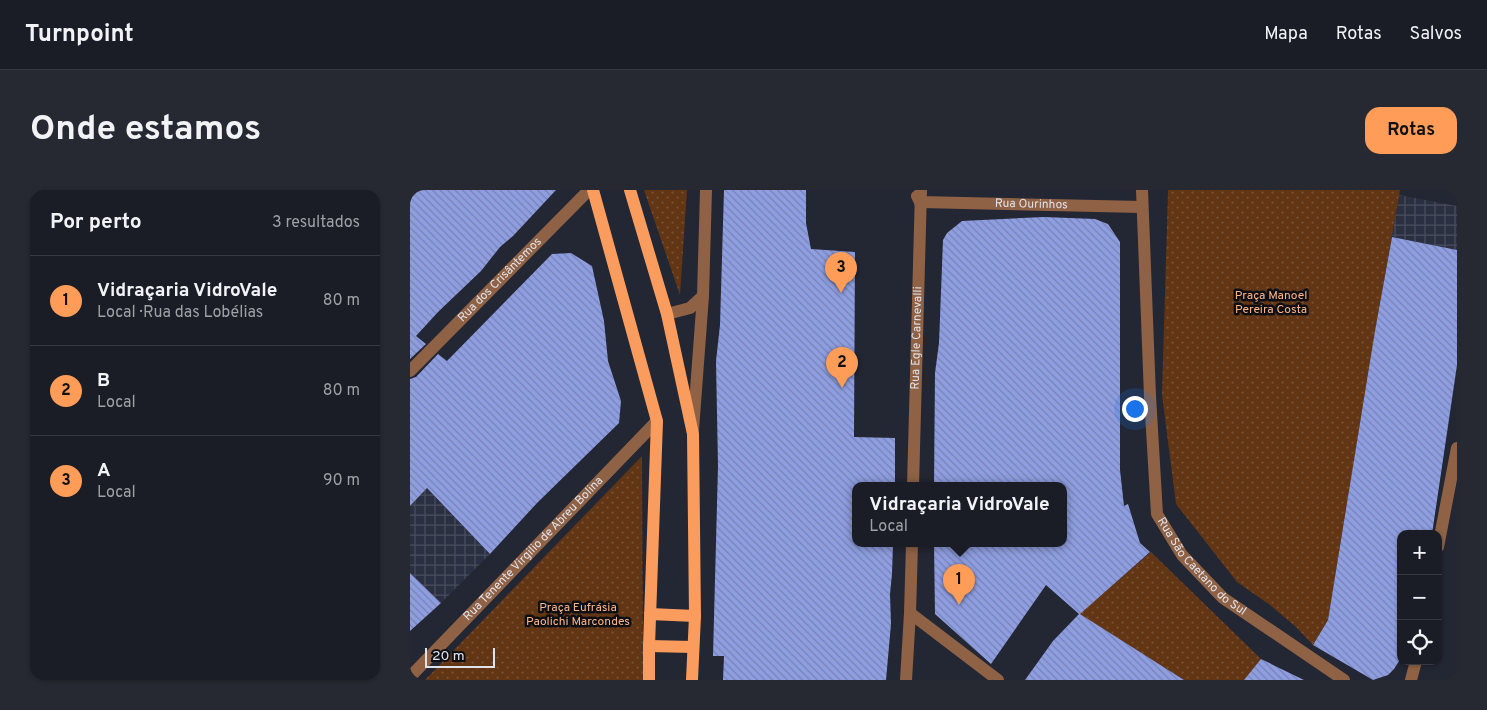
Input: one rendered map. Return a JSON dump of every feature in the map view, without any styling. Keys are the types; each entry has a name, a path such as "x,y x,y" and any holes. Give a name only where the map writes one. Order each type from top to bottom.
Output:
{"main road":[{"path":"591,190 657,421 649,680"},
{"path":"630,190 667,314 693,434 695,616 692,680"},
{"path":"650,614 695,616"},
{"path":"649,646 693,647"}],"street":[{"name":"Rua dos Crisântemos","path":"410,371 591,190"},
{"path":"693,434 703,296 706,190"},
{"path":"913,190 921,196"},
{"name":"Rua São Caetano do Sul","path":"1142,190 1150,396 1157,514 1182,555 1223,598 1344,680"},
{"name":"Rua Ourinhos","path":"921,196 1142,207"},
{"name":"Rua Egle Carnevalli","path":"913,482 921,196"},
{"path":"667,314 690,308 703,296"},
{"name":"Rua Tenente Virgilio de Abreu Bolina","path":"410,676 657,421"},
{"path":"1441,530 1457,448"},
{"path":"906,680 912,547"},
{"path":"910,613 998,680"},
{"path":"1411,680 1415,665"}],"shaded area":[{"path":"1399,195 1457,206 1457,250 1392,237"},
{"path":"427,488 490,554 441,603 410,573 410,506"}],"green space":[{"path":"644,190 687,190 680,295"},
{"name":"Praça Manoel Pereira Costa","path":"1168,190 1400,190 1328,620 1313,645 1296,627 1270,605 1237,582 1176,504 1162,395"},
{"name":"Praça Eufrásia Paolichi Marcondes","path":"642,456 643,680 425,680"},
{"path":"1151,552 1261,659 1245,680 1184,680 1079,614"}],"building":[{"path":"410,190 556,190 513,236 500,247 481,271 416,336 426,344 410,359"},
{"path":"724,190 806,190 806,223 811,249 855,252 854,437 895,438 895,482 852,482 852,547 893,547 890,594 891,624 886,680 723,680 724,656 713,656 718,466 716,361 720,325"},
{"path":"1044,217 1095,219 1108,224 1120,242 1120,470 1124,506 1128,504 1140,543 1150,552 1080,614 1184,680 1025,680 1053,641 1079,614 1046,585 991,664 935,614 934,547 1067,547 1067,482 934,482 935,373 939,343 943,240 947,233 962,221"},
{"path":"1392,237 1457,250 1457,365 1433,530 1397,530 1397,664 1388,675 1373,680 1313,645 1328,620"},
{"path":"571,253 592,266 604,321 608,361 621,401 619,423 537,503 490,554 427,488 410,506 410,379 416,377 438,354 447,361 552,254"},
{"path":"410,573 441,603 410,631"},
{"path":"1261,659 1304,680 1244,680"}],"place":[{"name":"A","path":"841,293"},
{"name":"B","path":"842,388"},
{"name":"Vidraçaria VidroVale","path":"959,605"}]}
